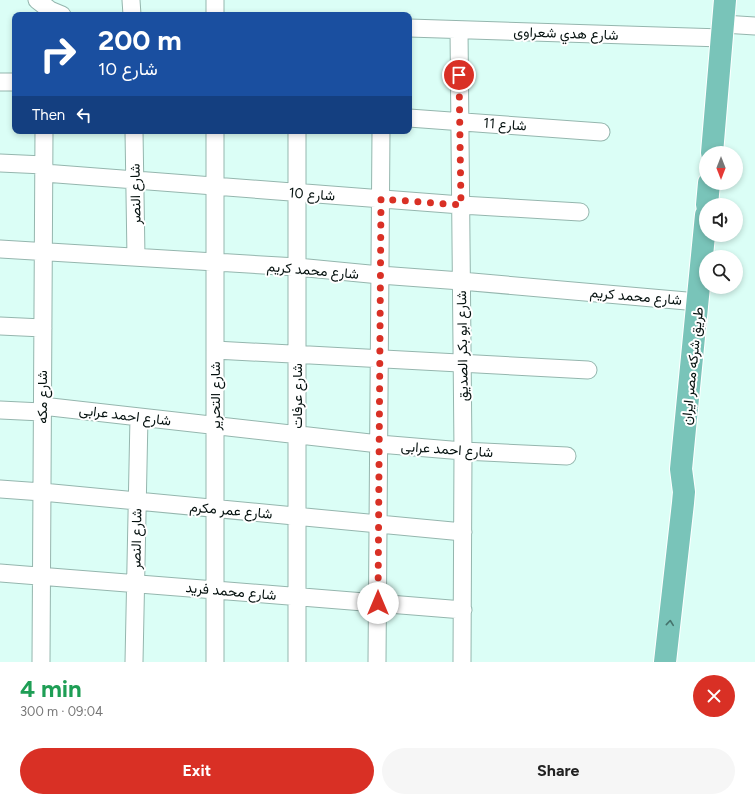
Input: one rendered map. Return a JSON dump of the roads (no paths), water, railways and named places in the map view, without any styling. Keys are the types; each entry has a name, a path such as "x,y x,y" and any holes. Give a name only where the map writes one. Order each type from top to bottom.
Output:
{"main road":[{"path":"713,146 726,0"},
{"name":"طريق شركه مصر ايران","path":"665,662 684,492 681,470 704,242"},
{"name":"طريق شركه مصر ايران","path":"652,662 669,498 673,485 681,470"}],"street":[{"path":"37,0 38,12"},
{"path":"37,0 55,12"},
{"path":"131,0 132,12"},
{"path":"215,0 215,12"},
{"name":"شارع هدي شعراوى","path":"412,28 459,30 723,31 755,26"},
{"name":"شارع ابو بكر الصديق","path":"459,30 463,451 462,662"},
{"path":"0,82 12,82"},
{"name":"شارع 11","path":"412,118 601,132"},
{"name":"شارع مكه","path":"40,662 44,134"},
{"name":"شارع النصر","path":"134,134 136,257"},
{"name":"شارع التحرير","path":"215,662 216,134"},
{"name":"شارع عرفات","path":"297,134 297,662"},
{"path":"377,662 381,134"},
{"name":"شارع 10","path":"0,163 134,180 461,205 580,212"},
{"name":"شارع محمد كريم","path":"0,249 297,267 380,276 461,281 698,302"},
{"path":"0,326 43,328"},
{"path":"215,350 588,370"},
{"name":"شارع احمد عرابى","path":"0,410 42,409 139,417 379,444 463,451 567,456"},
{"name":"شارع النصر","path":"134,662 139,417"},
{"name":"شارع عمر مكرم","path":"0,490 42,492 463,532"},
{"name":"شارع محمد فريد","path":"0,574 462,610"}]}
